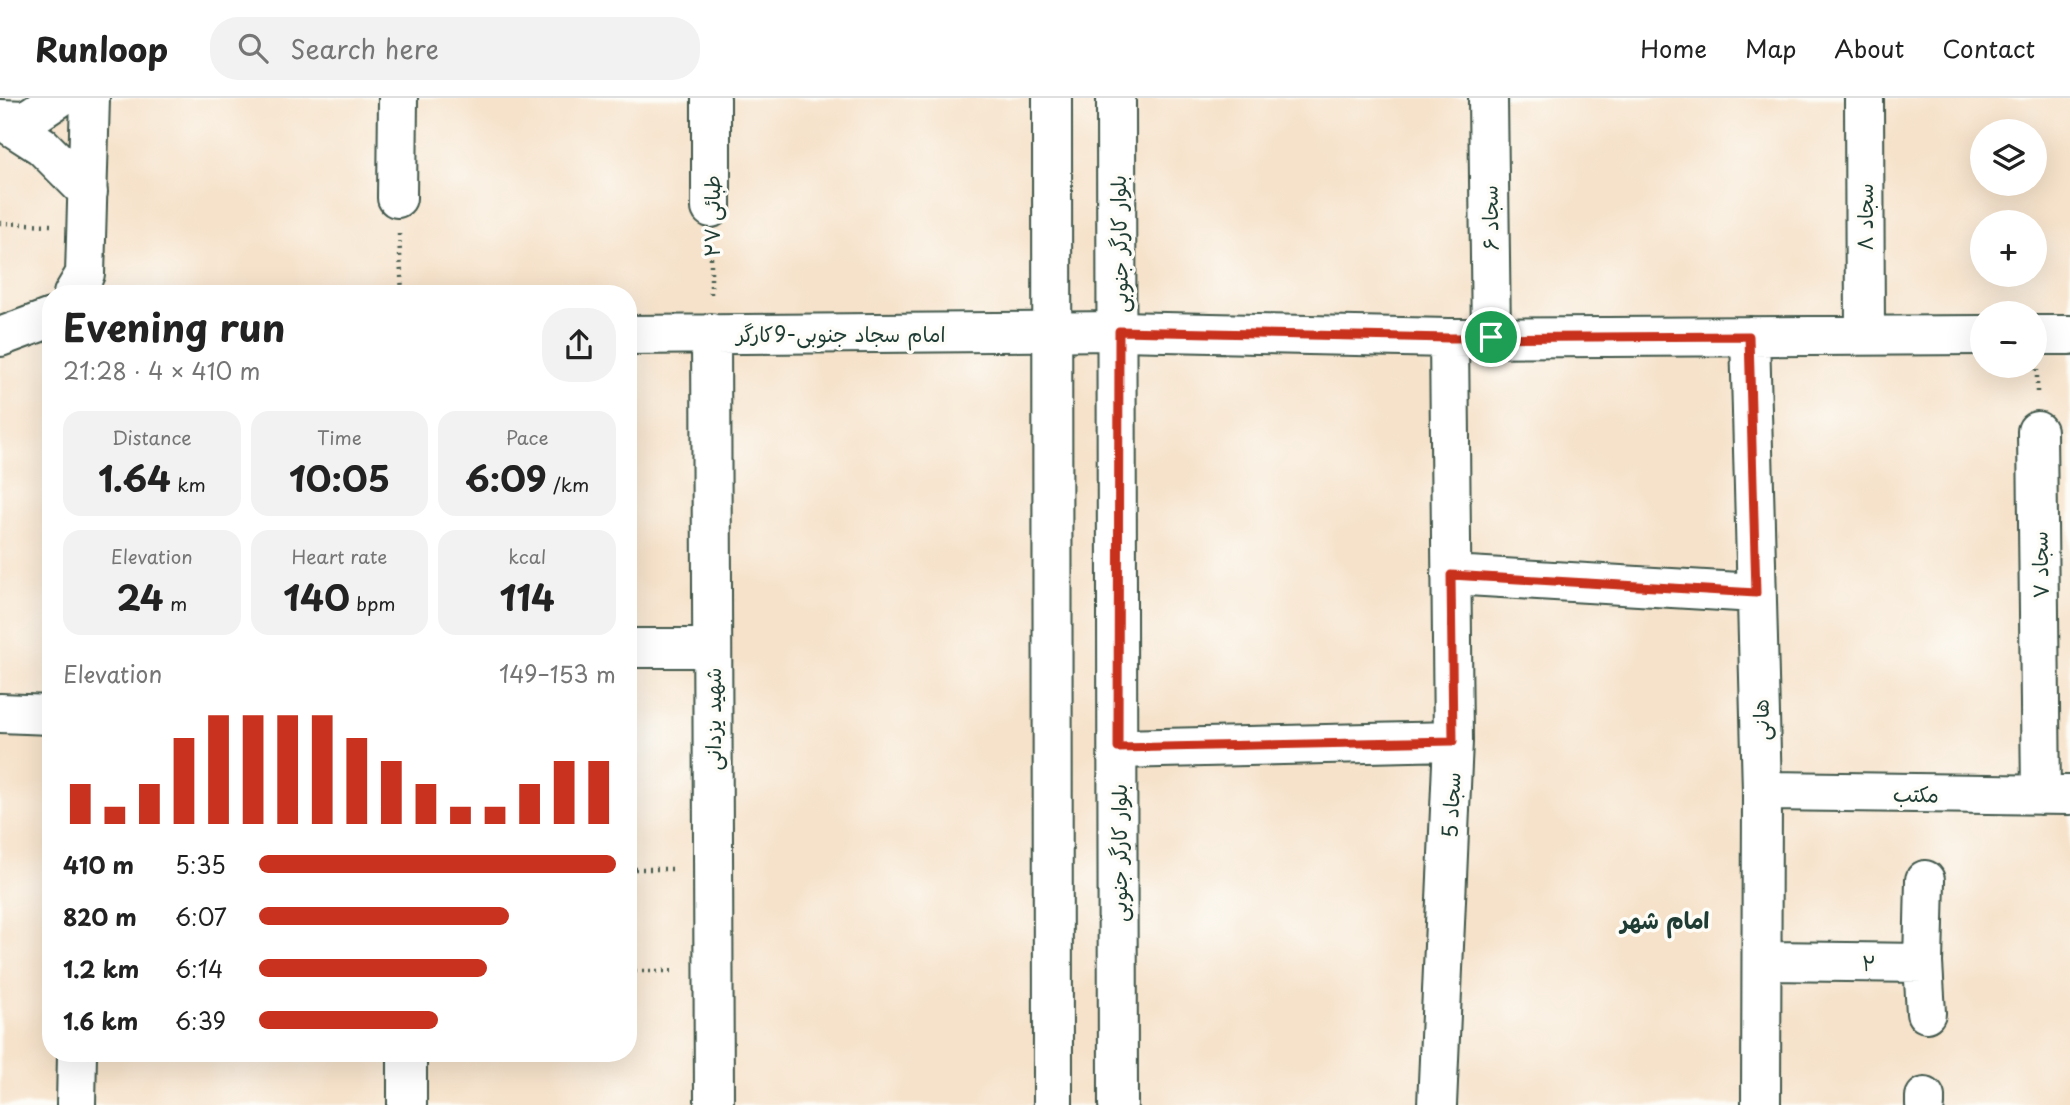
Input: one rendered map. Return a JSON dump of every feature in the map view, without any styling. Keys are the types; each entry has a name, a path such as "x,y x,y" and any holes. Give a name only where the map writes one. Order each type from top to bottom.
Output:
{"street":[{"path":"0,119 26,120 59,98"},
{"path":"85,285 90,98"},
{"path":"397,198 398,98"},
{"name":"طبائی ۲۷","path":"711,98 711,208"},
{"path":"1052,98 1053,1105"},
{"name":"بلوار کارگر جنوبی","path":"1116,98 1119,331 1118,1105"},
{"name":"سجاد ۶","path":"1488,98 1491,337"},
{"name":"سجاد ۸","path":"1864,98 1865,335"},
{"path":"0,119 42,146 87,209"},
{"path":"3,337 42,322"},
{"name":"امام سجاد جنوبی-9کارگر","path":"637,335 1119,331 1449,338 1970,335"},
{"name":"شهید یزدانی","path":"711,333 714,1105"},
{"name":"هانی","path":"1749,336 1762,791 1764,961 1761,1105"},
{"path":"3,337 42,339"},
{"name":"سجاد 5","path":"1437,1105 1453,741 1449,338"},
{"name":"سجاد ۷","path":"2037,431 2056,795"},
{"path":"1451,575 1756,593"},
{"path":"637,648 712,648"},
{"path":"0,713 42,715"},
{"path":"1118,748 1453,741"},
{"name":"مکتب","path":"1762,791 2056,795"},
{"path":"1925,880 1923,963 1926,1013"},
{"name":"۲","path":"1764,961 1923,963"},
{"path":"76,1105 77,1062"},
{"path":"407,1062 407,1105"}],"path":[{"path":"397,198 402,285"},
{"name":"طبائی ۲۷","path":"711,208 711,333"},
{"path":"0,223 87,209"},
{"path":"2037,431 2043,378"},
{"path":"637,869 713,869"},
{"path":"637,971 713,971"}],"district":[{"name":"امام شهر","path":"1665,919"}],"route":[{"path":"1119,331 1491,337 1749,336 1756,593 1451,575 1453,741 1118,748 1119,331"}]}
